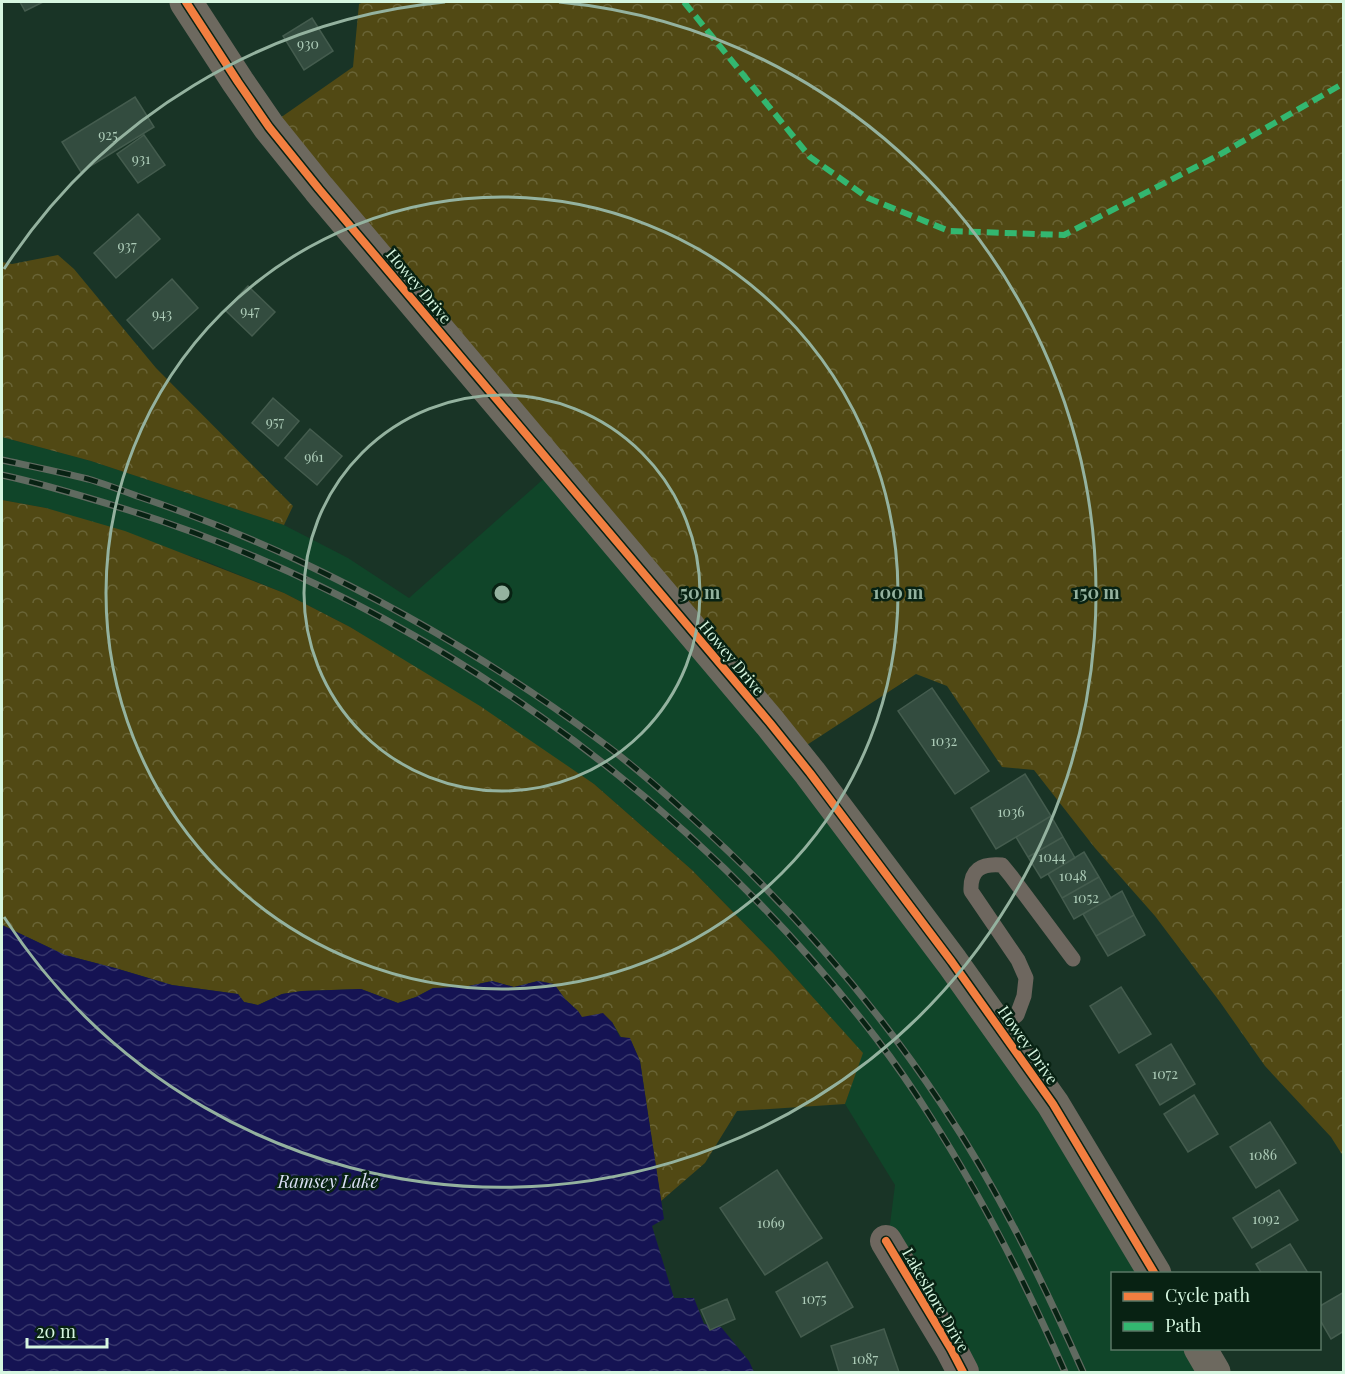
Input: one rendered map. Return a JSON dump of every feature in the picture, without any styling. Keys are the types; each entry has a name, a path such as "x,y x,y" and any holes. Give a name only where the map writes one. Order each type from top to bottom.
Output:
{"main road":[{"name":"Howey Drive","path":"186,2 238,82 326,198 770,723 856,833 1000,1028 1053,1104 1154,1272"},
{"path":"1201,1350 1214,1372"}],"street":[{"name":"Lakeshore Drive","path":"886,1241 963,1372"}],"lane":[{"path":"1000,1028 1017,1015 1024,996 1026,978 1018,960 971,891 970,879 978,869 991,864 1002,865 1073,958"}],"shaded area":[{"path":"2,437 91,461 284,525 348,558 409,598 557,467 684,618 1157,1272 1111,1272 1111,1350 1203,1350 1217,1372 964,1372 888,1240 895,1185 845,1104 862,1053 774,954 692,870 594,784 350,627 284,593 205,561 46,508 2,500"}],"green space":[{"path":"364,2 1343,2 1343,1156 1331,1137 1265,1066 1155,916 1095,848 1034,770 1002,767 947,686 916,674 796,752 270,125 353,67 359,4"},
{"path":"58,255 74,269 156,368 293,506 284,525 91,461 2,437 2,262 12,264"},
{"path":"2,500 46,508 125,531 284,593 350,627 480,706 594,784 692,870 774,954 863,1053 845,1104 737,1111 705,1163 661,1201 640,1061 630,1039 621,1037 612,1022 582,1018 554,984 538,981 514,987 492,981 464,987 433,988 398,1003 361,989 302,991 282,994 258,1005 244,1002 238,994 172,985 65,955 2,925"}],"water":[{"name":"Ramsey Lake","path":"2,925 65,955 172,985 238,994 244,1002 258,1005 282,994 302,991 361,989 398,1003 433,988 464,987 492,981 514,987 538,981 554,984 582,1017 603,1013 612,1022 620,1037 630,1038 640,1061 664,1219 652,1226 674,1298 694,1298 704,1324 721,1327 749,1361 754,1372 2,1372"}],"building":[{"path":"20,2 43,2 25,11"},
{"path":"312,18 333,51 304,70 283,36"},
{"path":"135,97 154,127 81,172 62,142"},
{"path":"144,135 165,165 138,183 117,154"},
{"path":"138,214 160,239 116,278 94,253"},
{"path":"172,279 198,308 153,349 127,320"},
{"path":"248,286 275,312 252,336 225,310"},
{"path":"273,398 299,421 278,446 252,423"},
{"path":"310,429 342,456 317,485 285,458"},
{"path":"932,688 989,771 955,794 898,711"},
{"path":"1025,774 1051,816 996,849 971,808"},
{"path":"1051,816 1063,837 1028,857 1016,837"},
{"path":"1063,837 1075,858 1041,878 1028,857"},
{"path":"1084,852 1099,877 1062,898 1048,874"},
{"path":"1099,877 1111,898 1074,919 1062,898"},
{"path":"1122,891 1134,915 1096,936 1083,914"},
{"path":"1134,915 1145,935 1108,956 1096,936"},
{"path":"1121,987 1151,1034 1119,1053 1090,1006"},
{"path":"1171,1044 1195,1084 1160,1105 1136,1065"},
{"path":"1194,1095 1218,1134 1188,1152 1164,1114"},
{"path":"1270,1122 1296,1163 1256,1188 1230,1147"},
{"path":"777,1170 822,1238 765,1275 720,1208"},
{"path":"1279,1190 1298,1220 1252,1248 1233,1218"},
{"path":"1290,1244 1307,1272 1261,1272 1256,1264"},
{"path":"827,1262 853,1307 801,1337 776,1292"},
{"path":"1344,1292 1344,1331 1331,1339 1321,1322 1321,1305"},
{"path":"727,1299 735,1319 710,1330 701,1310"},
{"path":"884,1329 899,1372 839,1372 831,1346"}],"railway":[{"path":"2,460 88,479 113,487 236,533 335,578 452,642 527,689 646,777 725,848 793,917 856,989 915,1065 982,1169 1052,1303 1083,1372"},
{"path":"2,475 128,510 237,549 342,597 444,654 542,717 634,788 721,866 802,949 883,1047 930,1116 985,1209 1035,1306 1065,1372"}],"marked path":[{"path":"684,2 810,157 868,198 949,231 1064,235 1219,155 1344,83"}],"cycle path":[{"path":"186,2 269,127 319,189 810,773 952,962 1053,1104 1154,1272"},
{"path":"886,1241 963,1372"}]}
